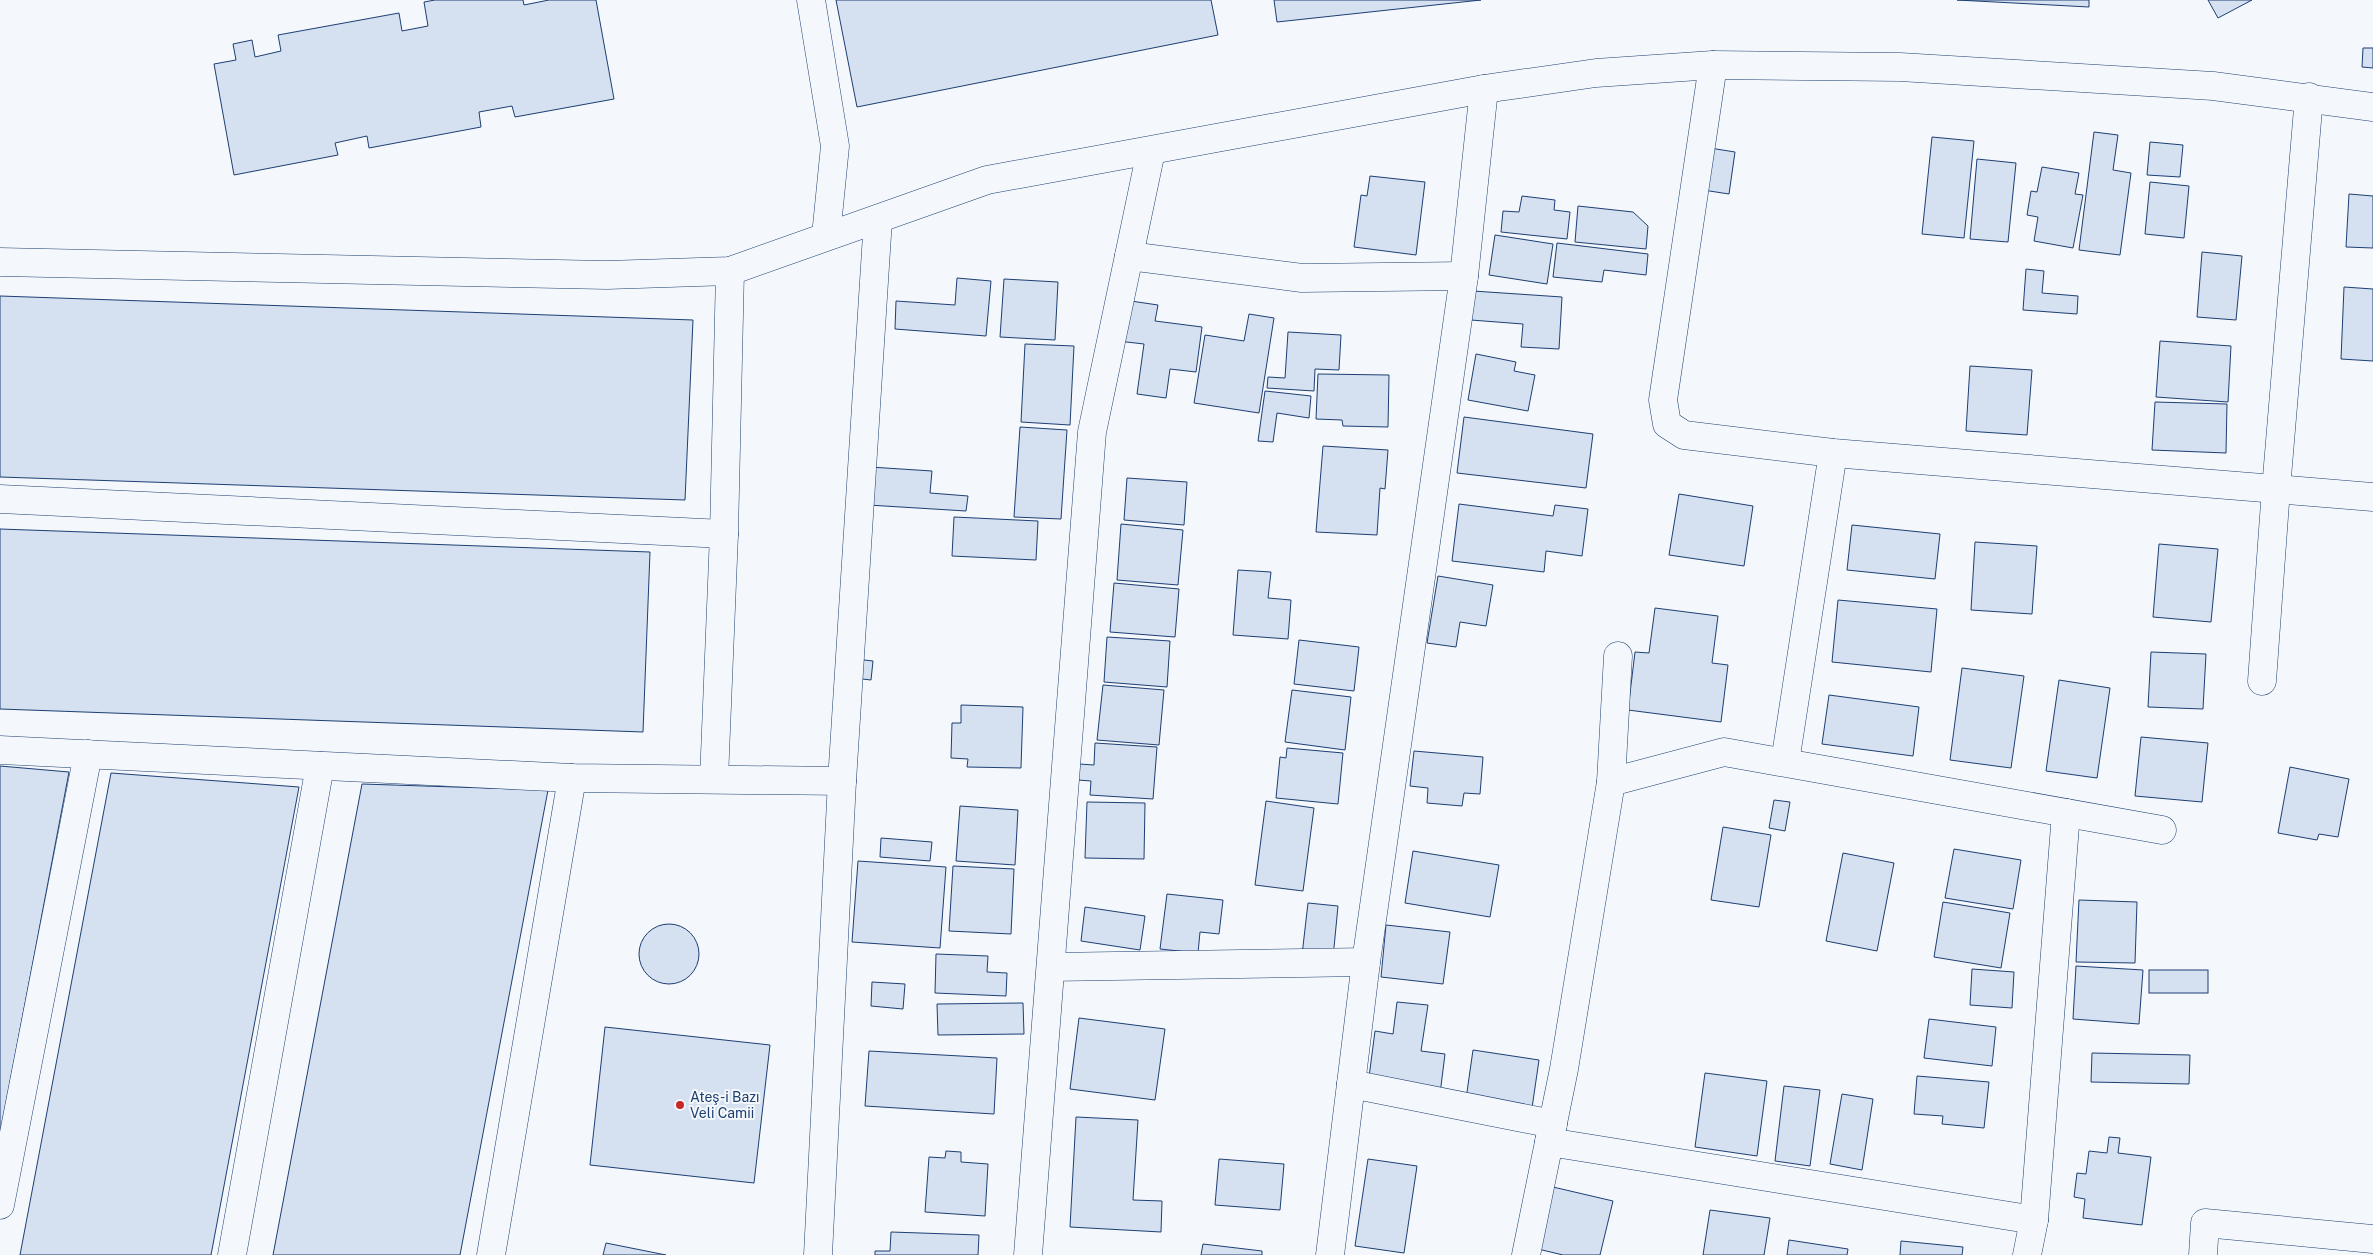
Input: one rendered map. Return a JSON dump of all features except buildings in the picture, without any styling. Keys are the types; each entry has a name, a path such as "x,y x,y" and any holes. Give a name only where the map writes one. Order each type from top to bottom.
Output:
{"street":[{"path":"810,0 835,146 826,236"},
{"path":"1714,64 1663,400 1667,424 1684,435 1833,453 2373,497"},
{"path":"0,262 607,275 730,271 987,180 1484,89 1596,73 1714,64 1900,67 2213,86 2373,107"},
{"path":"1331,1255 1366,962 1464,276 1484,89"},
{"path":"2262,681 2309,98"},
{"path":"1028,1255 1092,432 1151,151"},
{"path":"818,1255 842,781 878,218"},
{"path":"1129,256 1302,278 1464,276"},
{"path":"714,779 724,534 730,271"},
{"path":"1785,762 1833,453"},
{"path":"0,499 724,534"},
{"path":"1526,1255 1564,1069 1611,782 1618,656"},
{"path":"0,750 572,778 842,781"},
{"path":"1611,782 1724,752 2162,830"},
{"path":"0,1205 88,754"},
{"path":"232,1255 320,766"},
{"path":"491,1255 572,778"},
{"path":"2027,1255 2034,1220 2066,814"},
{"path":"1051,967 1366,962"},
{"path":"1351,1084 1551,1133 2034,1220"},
{"path":"2203,1255 2204,1222 2373,1239"}],"place":[{"name":"Ateş-i Bazı Veli Camii","path":"680,1105"}]}
